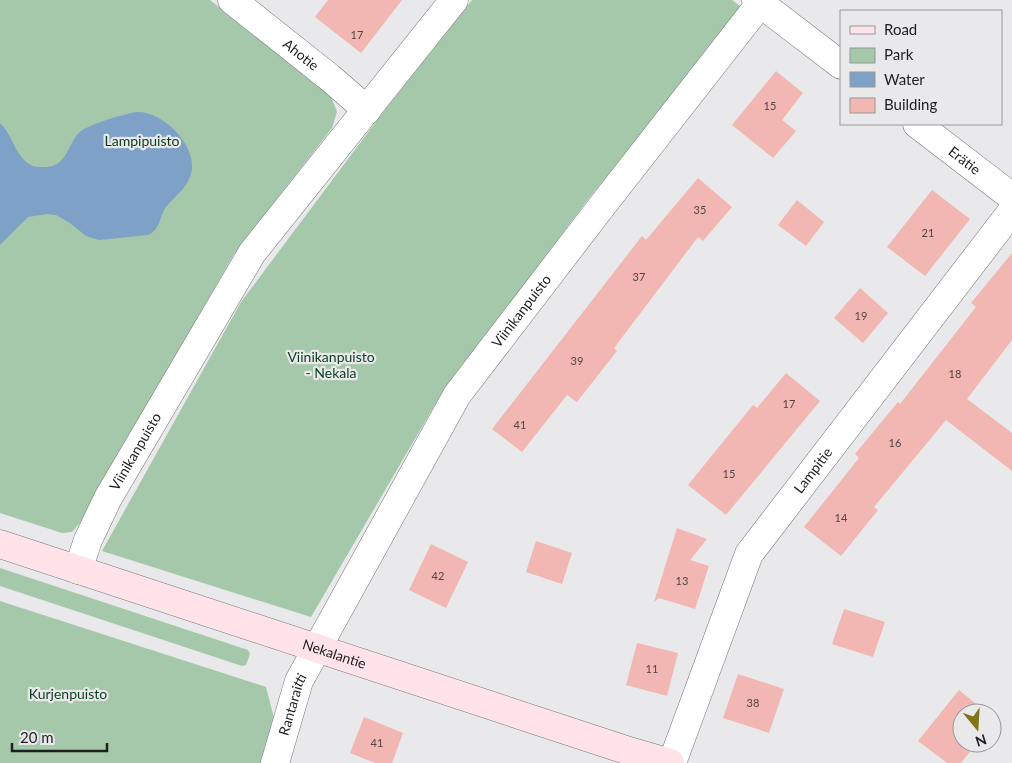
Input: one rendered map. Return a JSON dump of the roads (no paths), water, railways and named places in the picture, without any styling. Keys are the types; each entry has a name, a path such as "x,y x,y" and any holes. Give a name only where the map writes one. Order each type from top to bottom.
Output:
{"main road":[{"name":"Nekalantie","path":"0,544 316,649 671,763"}],"street":[{"name":"Ahotie","path":"232,0 329,77 367,110"},
{"name":"Viinikanpuisto","path":"78,570 88,540 108,498 252,254 454,0"},
{"name":"Viinikanpuisto","path":"316,649 457,395 760,1"},
{"path":"760,1 840,64"},
{"name":"Erätie","path":"918,125 1012,197"},
{"name":"Lampitie","path":"671,763 749,554 1012,211"},
{"name":"Rantaraitti","path":"275,763 296,689 316,649"}],"water":[{"path":"136,112 156,116 165,122 182,139 191,159 192,169 188,181 166,207 155,230 148,235 99,240 86,236 56,215 47,214 28,217 0,245 0,123 24,160 32,166 44,167 59,163 64,158 78,133 84,129 109,119"}],"park label":[{"name":"Lampipuisto","path":"142,141"},
{"name":"Viinikanpuisto - Nekala","path":"331,366"},
{"name":"Kurjenpuisto","path":"68,694"}]}
